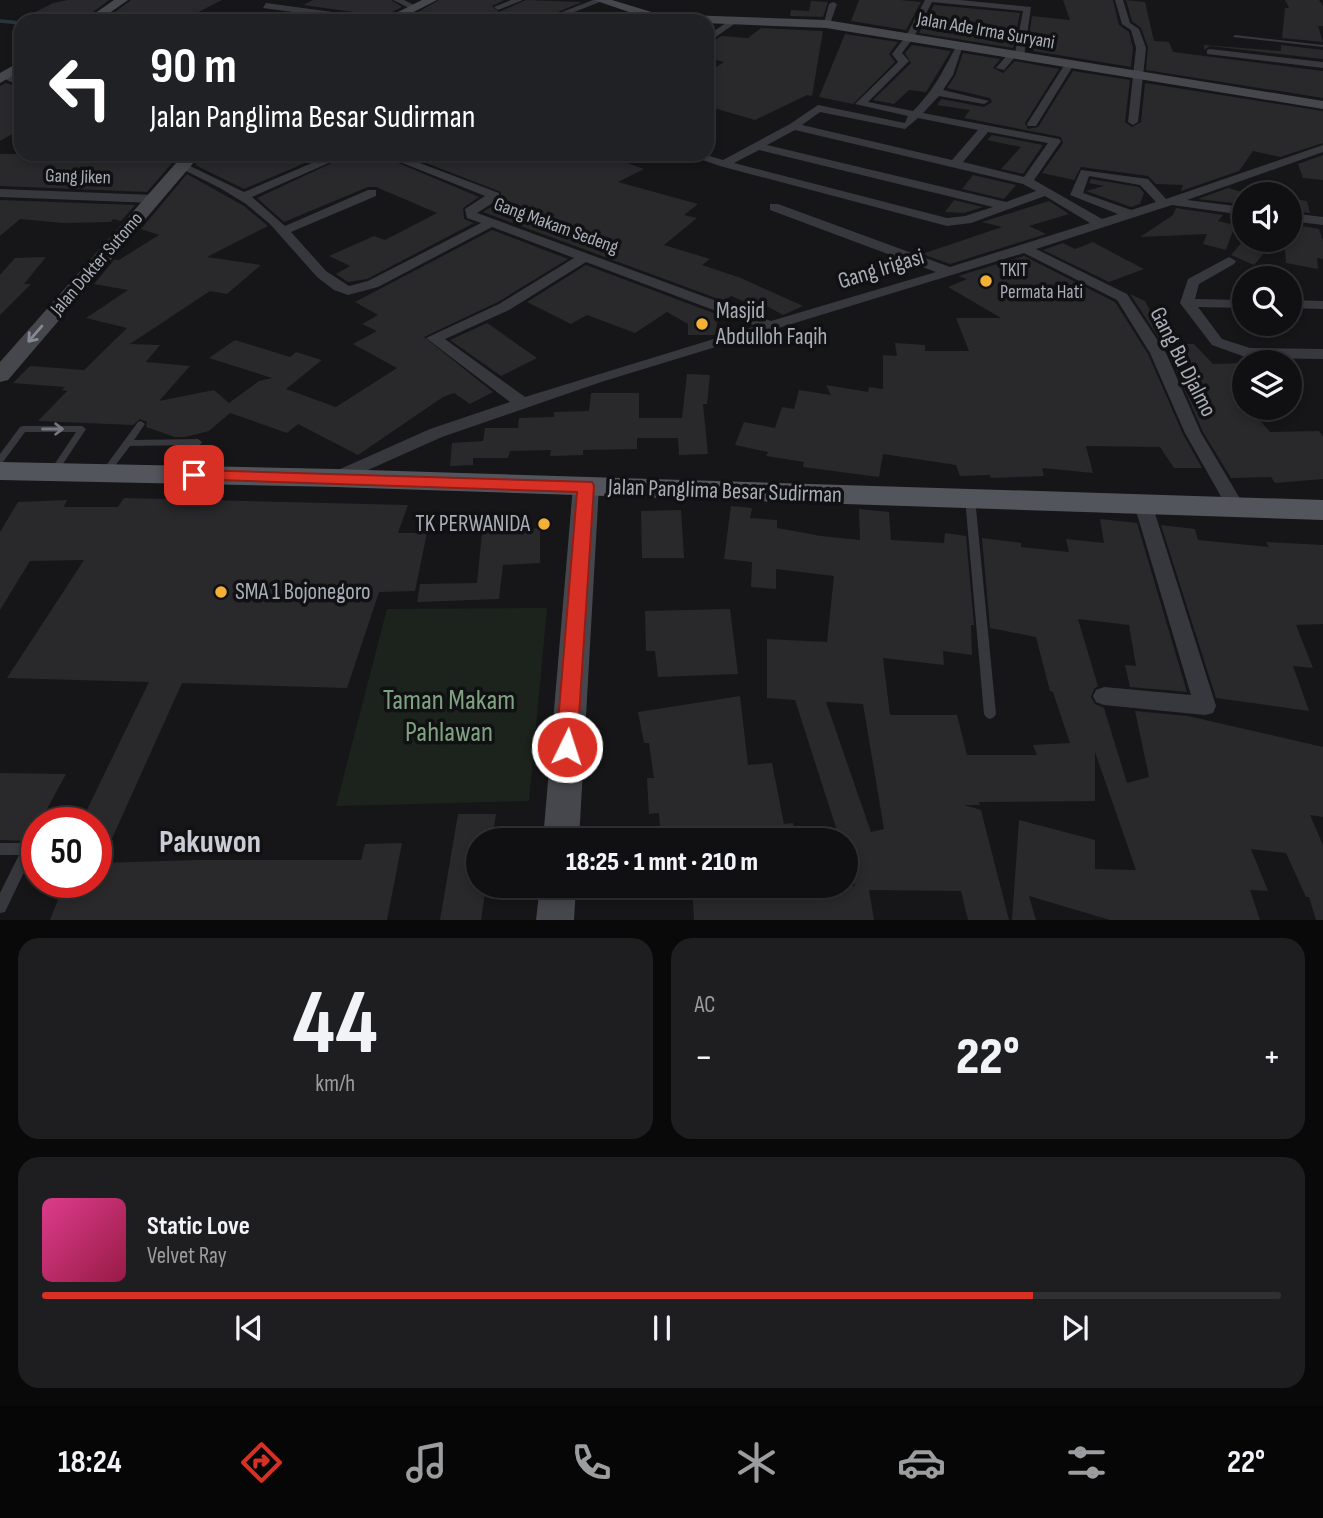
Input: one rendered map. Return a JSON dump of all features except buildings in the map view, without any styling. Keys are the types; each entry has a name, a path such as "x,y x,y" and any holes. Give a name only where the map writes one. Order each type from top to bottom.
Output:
{"main road":[{"name":"Jalan Panglima Besar Sudirman","path":"0,471 335,478 1323,510"}],"street":[{"path":"101,14 122,0"},
{"path":"397,0 414,7"},
{"path":"400,14 431,0"},
{"path":"498,7 519,0"},
{"path":"562,14 601,0"},
{"name":"Jalan Ade Irma Suryani","path":"601,0 645,14"},
{"path":"909,121 860,104 904,61 897,54 910,37 929,0"},
{"path":"934,0 1029,10 1015,55 1001,68"},
{"path":"1119,0 1126,24 1136,31 1140,48 1133,122"},
{"path":"826,24 833,4"},
{"path":"266,6 325,14"},
{"name":"Jalan Ade Irma Suryani","path":"714,20 826,24 1068,66 1323,105"},
{"path":"714,35 736,20"},
{"path":"862,171 936,92 948,75 960,47"},
{"path":"1209,52 1323,65"},
{"path":"1032,124 1068,66"},
{"path":"936,92 984,101"},
{"path":"807,100 818,108 985,128 1055,141 1027,181"},
{"path":"724,164 793,126 818,108"},
{"path":"793,126 947,222 967,220 1046,192"},
{"path":"956,163 985,128"},
{"path":"757,146 1006,206"},
{"name":"Gang Irigasi","path":"335,478 436,433 1167,203 1323,148"},
{"name":"Jalan Dokter Sutomo","path":"0,375 186,161"},
{"path":"194,161 284,231 335,285 353,291 373,284 490,223"},
{"path":"243,197 327,161"},
{"name":"Gang Makam Sedeng","path":"404,161 493,195 494,199 469,212 490,223 770,326"},
{"path":"714,161 724,164 862,171 956,163 1027,181 1099,223"},
{"path":"1129,214 1076,195 1085,172 1144,182 1167,203 1232,210"},
{"name":"Gang Jiken","path":"0,193 154,199"},
{"path":"284,231 372,193"},
{"path":"774,206 950,272"},
{"path":"1302,218 1323,221"},
{"name":"Gang Bu Djalmo","path":"1024,248 1122,297 1158,353 1193,433 1236,507"},
{"path":"523,404 433,338 504,307 585,257"},
{"path":"1187,303 1193,282 1229,261"},
{"path":"1187,303 1232,303"},
{"path":"1187,303 1217,342 1248,353 1323,354"},
{"path":"1302,304 1323,304"},
{"path":"562,828 586,486"},
{"path":"1104,696 1205,706 1143,504"},
{"path":"555,919 557,898"}],"lane":[{"path":"1235,36 1323,46"},
{"path":"105,473 141,424"},
{"path":"0,460 23,429 82,429 53,472"},
{"path":"127,443 198,442 175,475"},
{"path":"970,498 990,714"},
{"path":"0,849 29,849 0,907"}],"green space":[{"name":"Taman Makam Pahlawan","path":"547,608 529,801 336,806 387,609"}],"waterway":[{"path":"0,21 14,22"}],"place":[{"name":"TKIT Permata Hati","path":"986,281"},
{"name":"Masjid Abdulloh Faqih","path":"702,324"},
{"name":"TK PERWANIDA","path":"544,524"},
{"name":"SMA 1 Bojonegoro","path":"221,592"}],"district":[{"name":"Pakuwon","path":"210,842"}],"route":[{"path":"194,475 586,486 567,747"}]}
